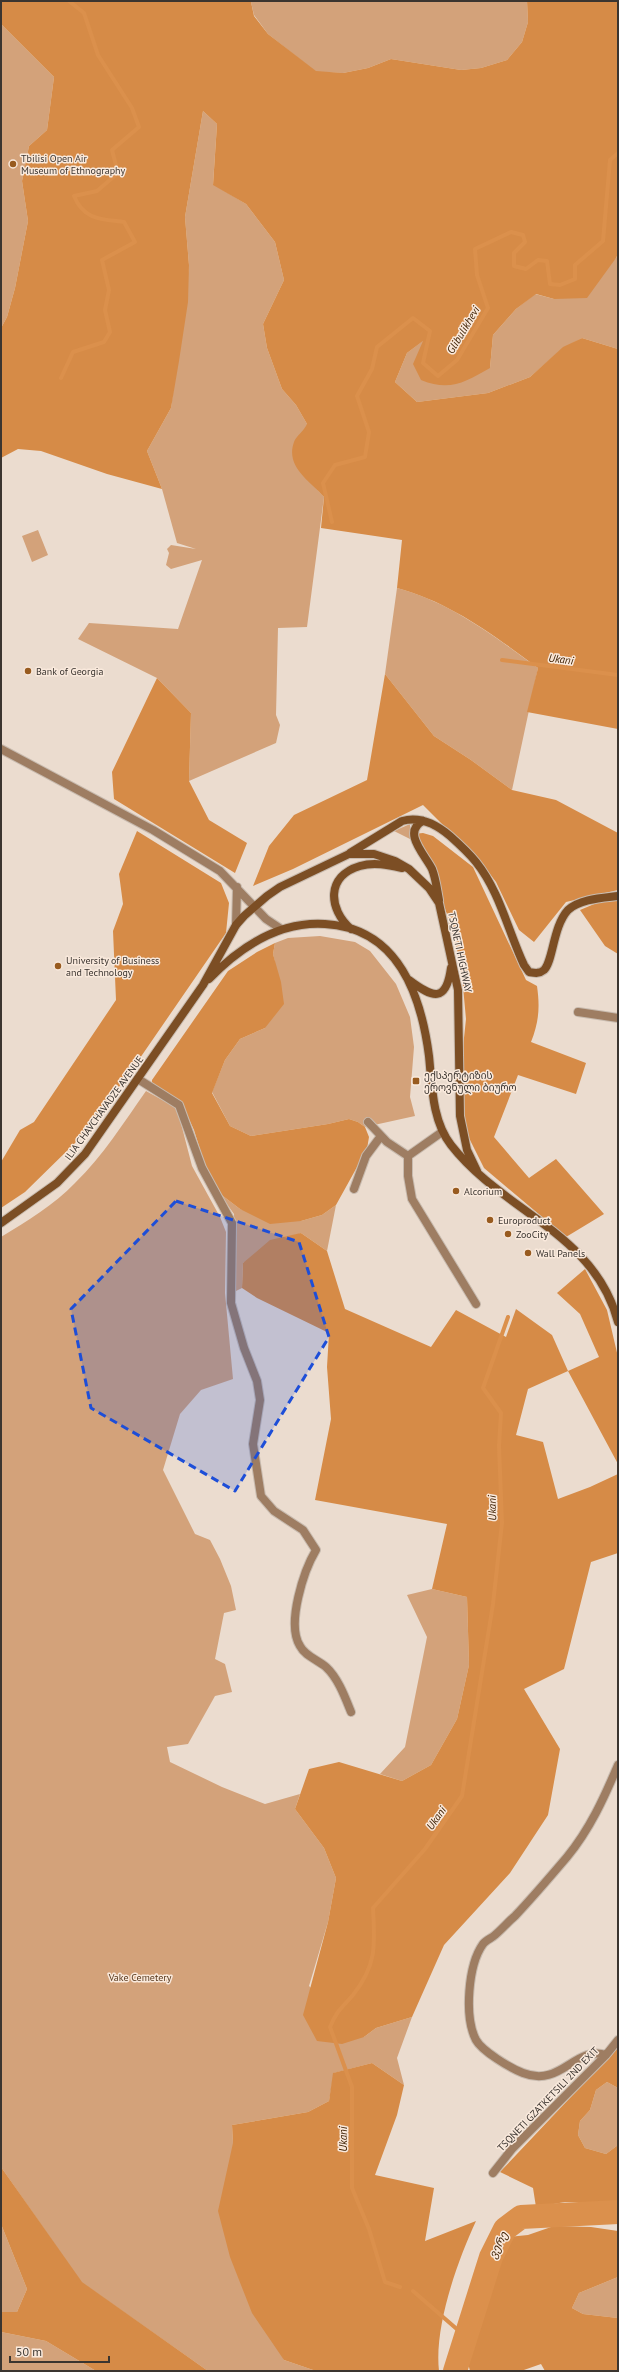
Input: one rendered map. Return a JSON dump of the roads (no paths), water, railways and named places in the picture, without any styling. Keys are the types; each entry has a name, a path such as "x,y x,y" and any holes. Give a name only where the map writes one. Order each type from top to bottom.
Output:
{"main road":[{"path":"349,854 402,821 409,819 423,820 443,830 476,863 489,881 520,957 529,972 538,973 548,965 552,942 560,922 568,911 577,904 618,896"},
{"path":"423,820 417,824 414,829 415,839 419,850 431,868 439,904"},
{"name":"TSQNETI HIGHWAY","path":"203,985 236,925 254,906 299,876 349,854 363,852 379,855 396,861 409,869 429,888 439,904 458,990 460,1013 460,1116 467,1150 477,1171"},
{"path":"352,930 343,922 335,906 334,892 341,878 358,866 371,864 409,869"},
{"name":"TSQNETI HIGHWAY","path":"203,985 235,954 262,937 281,929 317,924 352,930 366,935 386,948 395,958 409,980 426,1035 433,1092 442,1132 451,1146 477,1171 584,1258 602,1281 618,1322"},
{"path":"409,980 427,993 438,994 447,987 452,963"},
{"name":"ILIA CHAVCHAVADZE AVENUE","path":"1,1223 36,1199 71,1170 85,1154 203,985"}],"street":[{"path":"1,749 153,830 220,871 266,919 281,929"},
{"path":"236,887 236,925"},
{"path":"578,1012 618,1018"},
{"path":"138,1079 179,1105 202,1168 232,1223 231,1303 244,1348 257,1381 259,1393 258,1418 254,1444 261,1496 274,1511 303,1530 316,1550 311,1559 297,1606 295,1630 300,1646 326,1667 337,1683 351,1712"},
{"path":"368,1122 382,1136 408,1156"},
{"path":"408,1156 442,1132"},
{"path":"354,1189 366,1156 382,1136"},
{"path":"408,1156 408,1176 412,1199 476,1304"},
{"path":"606,2055 598,2052 589,2053 553,2075 533,2076 522,2073 486,2051 476,2041 470,2021 469,2004 476,1959 484,1943 516,1914 567,1856 593,1820 618,1765"},
{"name":"TSQNETI GZATKETSILI 2ND EXIT","path":"493,2173 512,2149 606,2055 618,2040"}],"waterway":[{"path":"61,378 73,352 104,342 110,332 105,310 109,290 102,260 135,242 124,222 101,219 88,214 78,204 74,196 97,191 118,173 112,150 139,127 132,108 98,55 84,13 69,1"},
{"name":"Glibulikhevi","path":"332,522 323,483 335,465 365,457 369,432 357,396 372,369 377,347 413,318 430,331 423,363 438,376 457,360 488,308 477,275 475,249 511,232 523,235 525,242 514,253 514,266 526,269 538,260 547,261 550,284 560,285 575,279 575,265 603,241 610,160 618,153"},
{"name":"Ukani","path":"502,660 618,675"},
{"name":"Ukani","path":"400,2287 385,2282 369,2229 352,2188 352,2087 330,2027 337,2013 353,1995 367,1974 373,1954 374,1944 373,1908 425,1849 462,1796 493,1604 502,1523 499,1446 501,1413 483,1388 508,1317"},
{"name":"ვერე","path":"455,2371 491,2257 505,2229 521,2217 618,2212"},
{"name":"Ukani","path":"413,2291 466,2337"}],"place":[{"name":"Tbilisi Open Air Museum of Ethnography","path":"13,164"},
{"name":"Bank of Georgia","path":"28,671"},
{"name":"University of Business and Technology","path":"58,966"},
{"name":"ექსპერტიზის ეროვნული ბიურო","path":"416,1081"},
{"name":"Alcorium","path":"456,1191"},
{"name":"Europroduct","path":"490,1220"},
{"name":"ZooCity","path":"508,1234"},
{"name":"Wall Panels","path":"528,1253"}],"park label":[{"name":"Vake Cemetery","path":"140,1977"}]}
